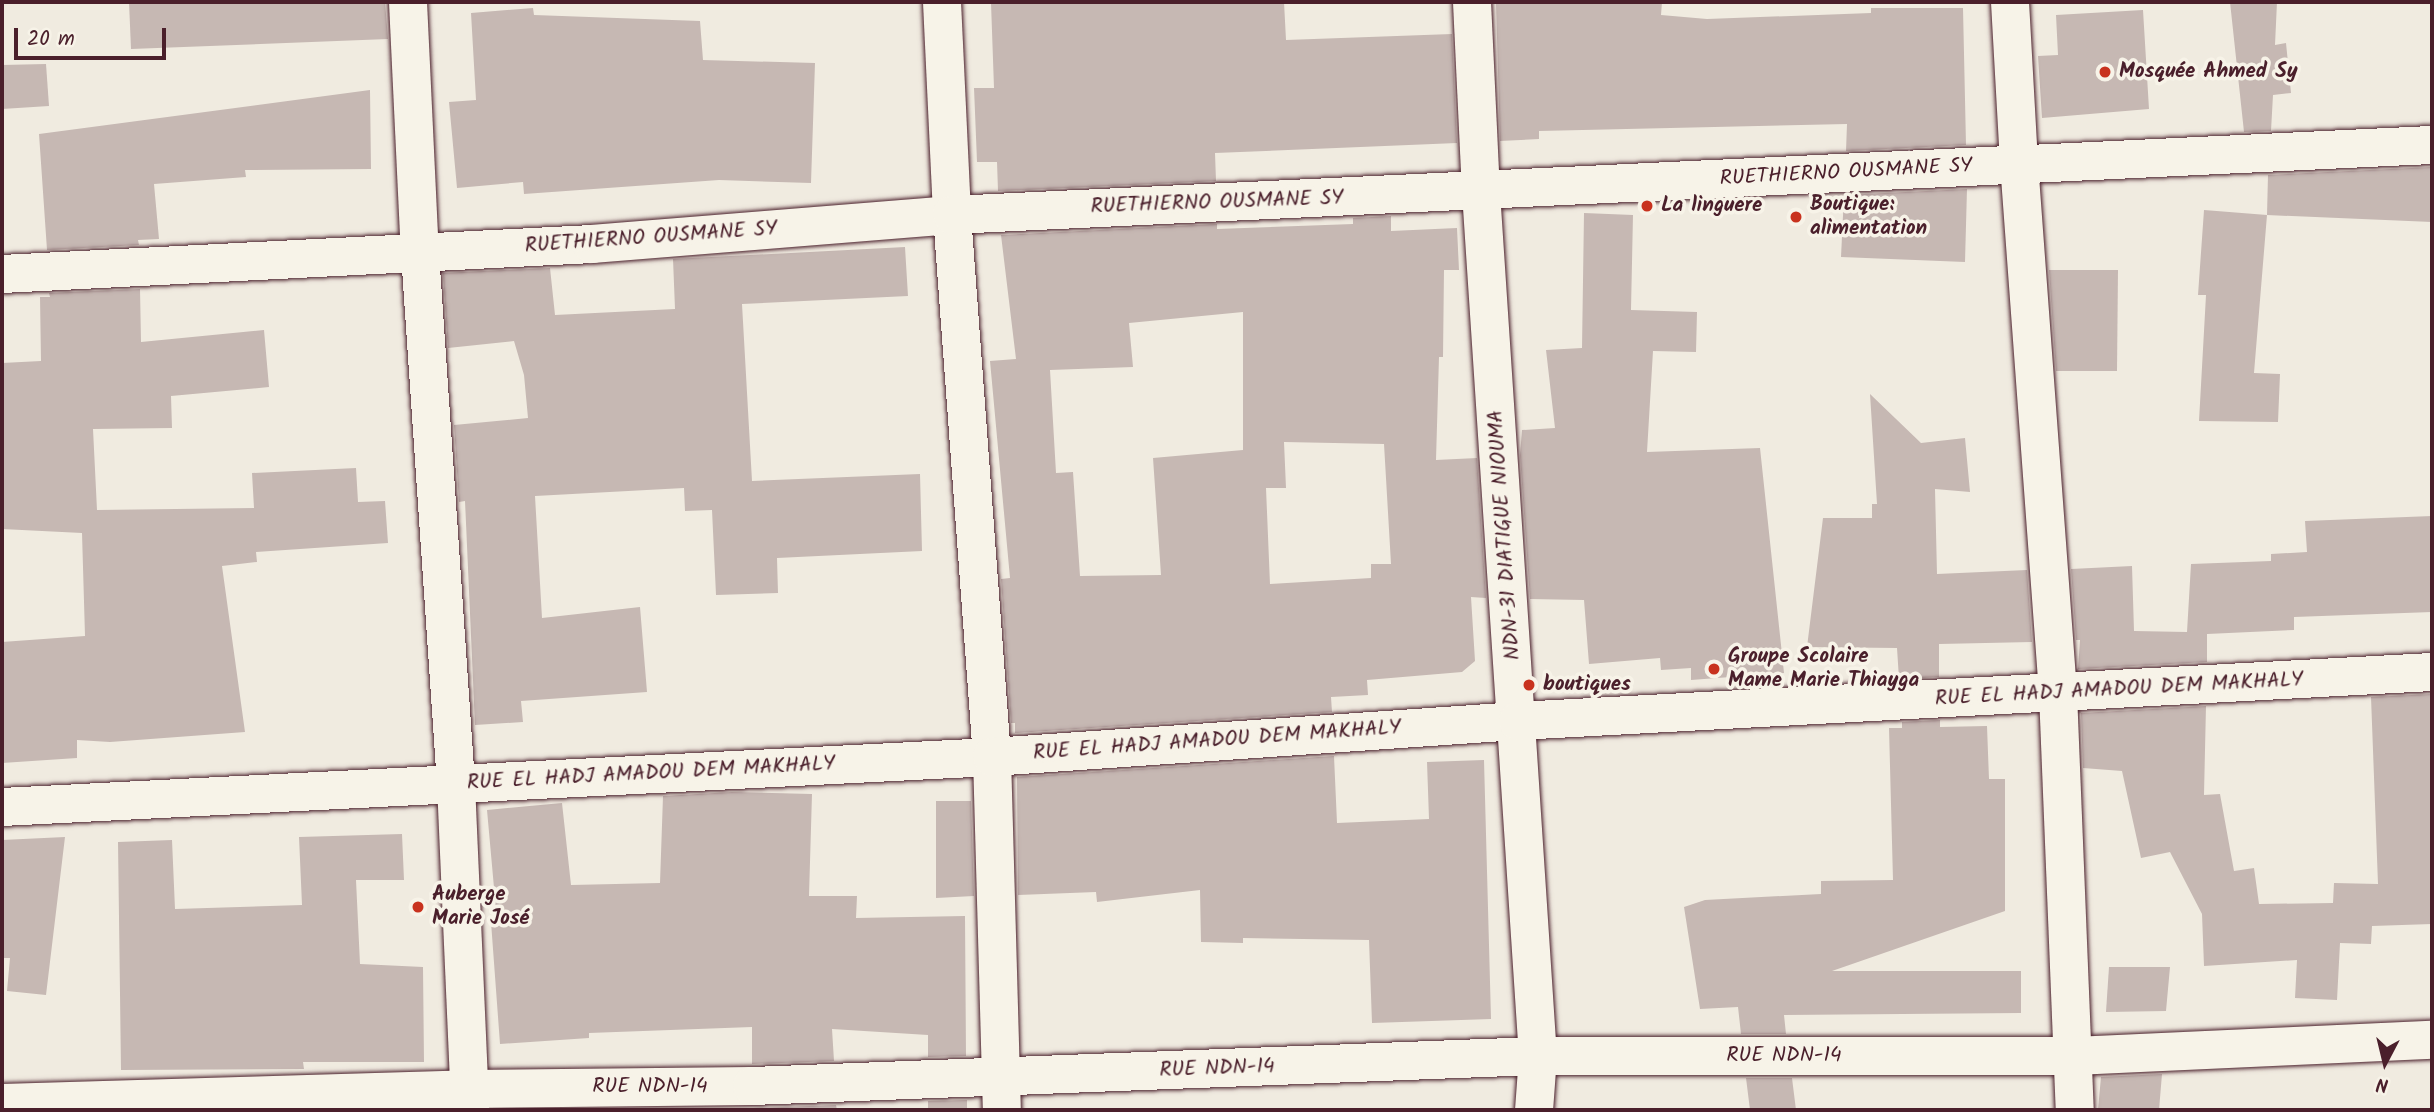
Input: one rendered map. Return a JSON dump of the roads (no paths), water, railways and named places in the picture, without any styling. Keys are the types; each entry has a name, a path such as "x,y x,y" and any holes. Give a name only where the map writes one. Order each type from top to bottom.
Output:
{"street":[{"path":"408,2 420,253 456,784 470,1099"},
{"path":"942,2 951,215 992,757 1002,1094"},
{"name":"NDN-31 DIATIGUE NIOUMA","path":"1472,2 1481,192 1538,1056 1534,1110"},
{"path":"2010,2 2019,163 2058,694 2076,1110"},
{"name":"RUETHIERNO OUSMANE SY","path":"2,274 592,244 951,215 2432,145"},
{"name":"RUE EL HADJ AMADOU DEM MAKHALY","path":"2,807 992,757 1518,721 2432,672"},
{"name":"RUE NDN-14","path":"2,1103 470,1099 752,1086 1002,1094 1538,1056 2074,1056 2432,1040"}],"place":[{"name":"Mosquée Ahmed Sy","path":"2105,72"},
{"name":"La linguere","path":"1647,206"},
{"name":"Boutique: alimentation","path":"1796,217"},
{"name":"Groupe Scolaire Mame Marie Thiayga","path":"1714,669"},
{"name":"boutiques","path":"1529,685"},
{"name":"Auberge Marie José","path":"418,907"}]}
